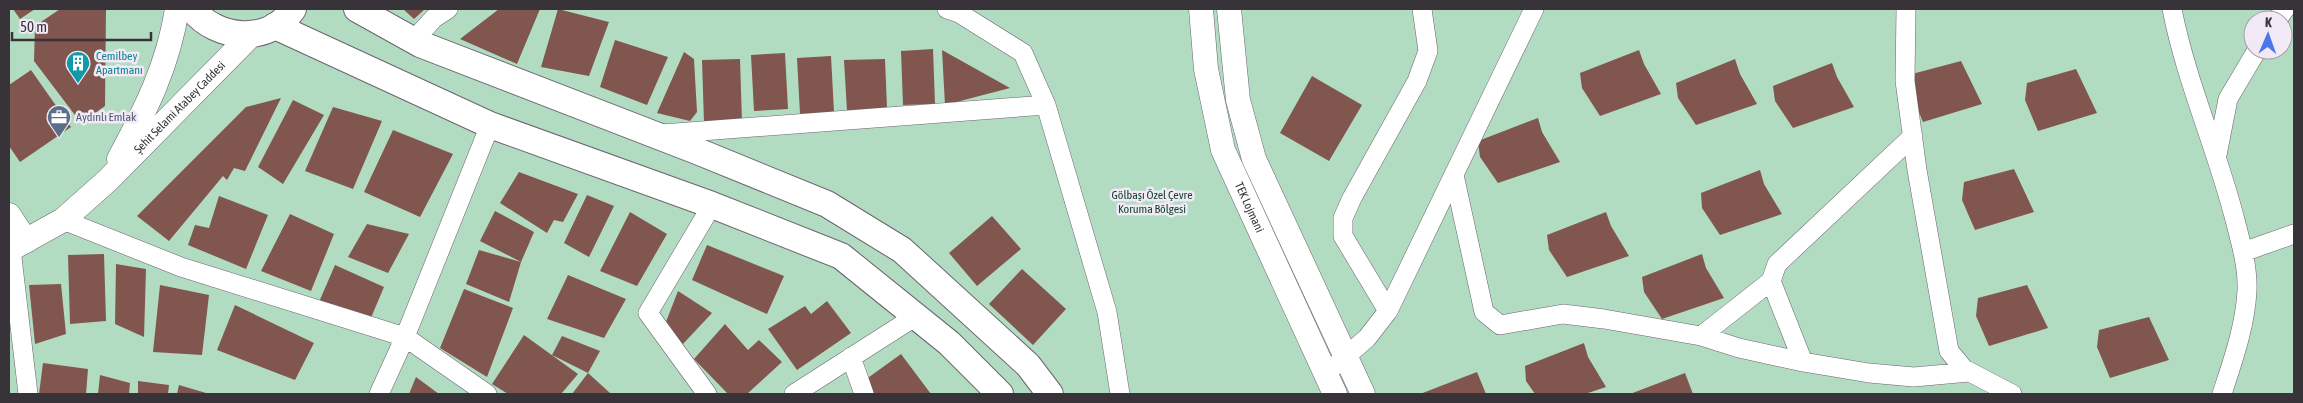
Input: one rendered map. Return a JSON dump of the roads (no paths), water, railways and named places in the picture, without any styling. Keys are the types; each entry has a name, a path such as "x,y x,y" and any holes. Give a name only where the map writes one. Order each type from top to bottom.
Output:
{"main road":[{"path":"192,9 214,28 232,34 273,23 490,125 712,205 841,256 949,343 1000,394"},
{"path":"357,9 414,41 654,134 827,204 902,250 1028,365 1050,394"}],"street":[{"name":"Şehit Selami Atabey Caddesi","path":"108,180 157,86 170,46 177,9"},
{"path":"414,41 434,18 448,9"},
{"path":"947,9 959,13 1023,53 1046,105 1107,312 1120,394"},
{"name":"TEK Lojmani","path":"1201,9 1206,69 1223,150 1335,394"},
{"name":"TEK Lojmani","path":"1229,9 1238,100 1254,159 1362,394"},
{"path":"1388,311 1342,236 1343,218 1352,198 1417,81 1428,51 1422,9"},
{"path":"1326,373 1346,358 1367,338 1388,311 1534,9"},
{"path":"1906,9 1905,81 1949,351 1969,372 2012,394"},
{"path":"2172,9 2179,44 2230,198 2243,252 2247,290 2240,338 2222,394"},
{"name":"Şehit Selami Atabey Caddesi","path":"15,247 63,220 108,180 273,23"},
{"path":"2216,159 2228,99 2251,60"},
{"path":"654,134 1046,105"},
{"path":"379,394 405,337 490,125"},
{"path":"1700,336 1770,281 1777,264 1913,136"},
{"path":"1454,175 1484,312 1500,324 1563,314 1604,319 1700,336 1739,348 1869,374 1914,376 1969,372"},
{"path":"708,394 648,313 712,205"},
{"path":"9,215 15,247 28,394"},
{"path":"63,220 181,267 405,337 487,394"},
{"path":"2243,252 2294,234"},
{"path":"1770,281 1803,362"},
{"path":"794,394 916,316"},
{"path":"851,357 864,394"}],"place":[{"name":"Cemilbey Apartmanı","path":"78,84"},
{"name":"Aydınlı Emlak","path":"59,138"}],"park label":[{"name":"Gölbaşı Özel Çevre Koruma Bölgesi","path":"1152,202"}]}
